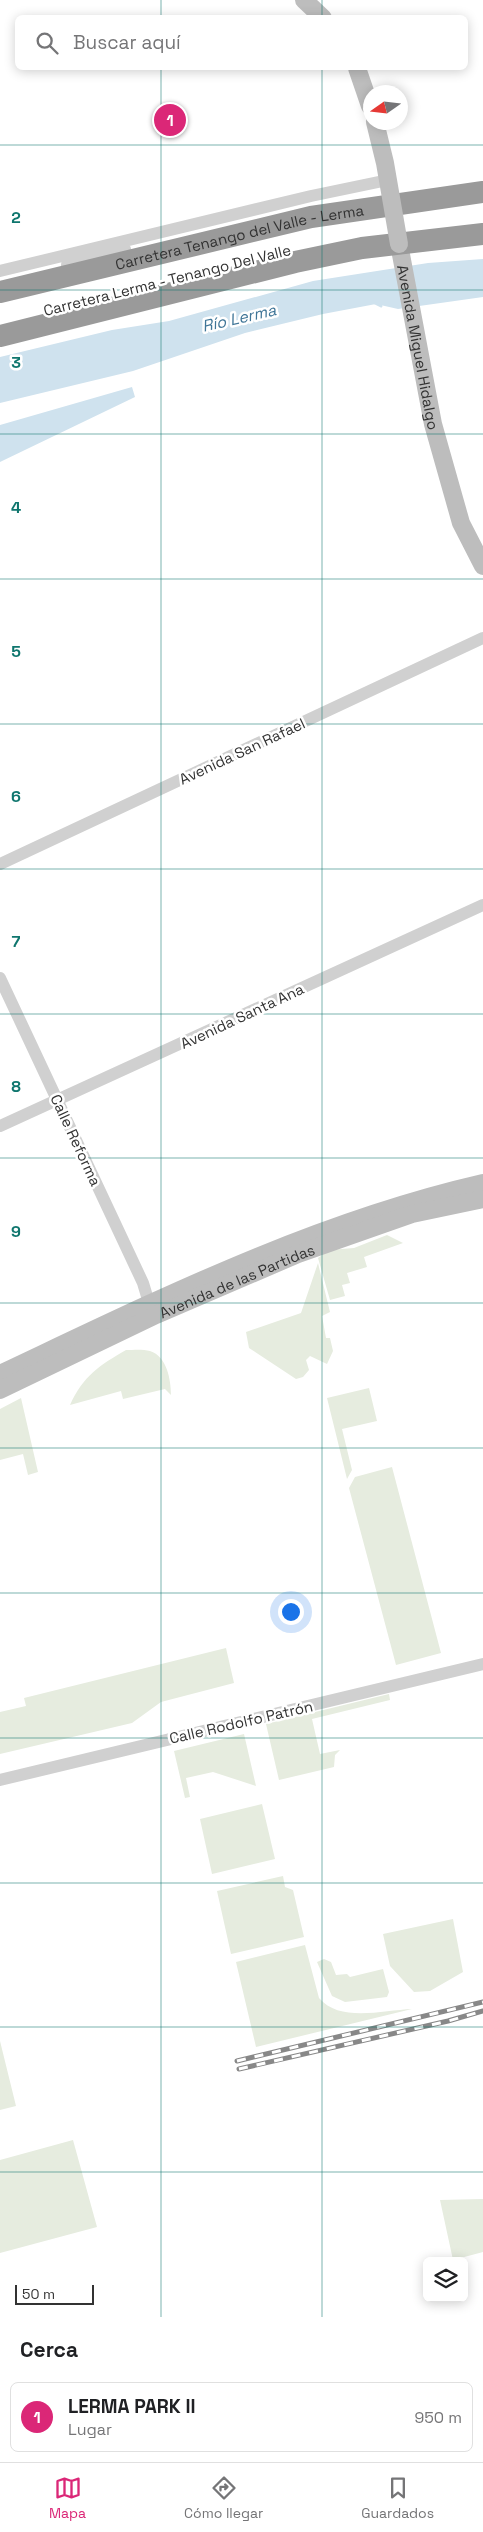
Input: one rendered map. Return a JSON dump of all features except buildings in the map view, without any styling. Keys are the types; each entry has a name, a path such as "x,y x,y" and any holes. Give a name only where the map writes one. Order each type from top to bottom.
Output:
{"highway":[{"path":"217,225 296,208 483,182"},
{"name":"Carretera Tenango del Valle - Lerma","path":"0,292 310,217 483,192"},
{"name":"Carretera Lerma - Tenango Del Valle","path":"0,322 228,262 318,244 483,219"},
{"path":"0,336 259,270 362,248 483,234"}],"main road":[{"path":"304,0 320,15"},
{"path":"358,70 363,86"},
{"name":"Avenida Miguel Hidalgo","path":"377,130 413,310 433,424 449,486 461,522 483,566"},
{"name":"Avenida de las Partidas","path":"0,1374 149,1303 332,1227 412,1200 483,1183"},
{"name":"Avenida de las Partidas","path":"0,1390 156,1315 298,1254 412,1214 483,1199"}],"street":[{"path":"0,271 301,198 388,180"},
{"path":"0,282 217,225"},
{"name":"Avenida San Rafael","path":"0,864 483,638"},
{"name":"Avenida Santa Ana","path":"0,1126 483,905"},
{"name":"Calle Reforma","path":"0,978 143,1283 149,1303"},
{"name":"Calle Rodolfo Patrón","path":"0,1780 483,1664"}],"shaded area":[{"path":"387,1235 403,1243 364,1257 367,1267 347,1273 350,1283 342,1285 345,1296 330,1300 318,1258 329,1250 354,1248"},
{"path":"318,1263 330,1312 322,1316 326,1338 330,1338 333,1351 327,1364 310,1356 306,1360 309,1370 303,1377 296,1379 249,1348 246,1332 301,1313"},
{"path":"126,1350 150,1351 160,1358 167,1369 171,1395 165,1389 123,1399 121,1391 70,1405 81,1386 93,1372"},
{"path":"369,1388 377,1421 342,1429 352,1470 347,1479 327,1398"},
{"path":"21,1398 38,1472 28,1475 23,1454 0,1460 0,1409"},
{"path":"392,1467 441,1653 396,1665 349,1488 355,1477"},
{"path":"226,1648 234,1683 161,1702 132,1723 0,1754 0,1712 26,1706 24,1698"},
{"path":"389,1694 390,1700 312,1719 320,1754 340,1750 335,1755 334,1767 279,1780 266,1724"},
{"path":"244,1734 256,1786 213,1772 186,1778 190,1797 185,1798 174,1751"},
{"path":"262,1804 275,1859 212,1874 200,1819"},
{"path":"283,1876 285,1887 293,1890 304,1937 231,1954 217,1891"},
{"path":"453,1919 463,1972 430,1991 414,1992 390,1966 383,1934"},
{"path":"305,1945 319,1998 328,2006 350,2013 375,2013 412,2009 256,2047 236,1962"},
{"path":"324,1959 331,1962 336,1975 347,1974 350,1977 383,1969 389,1992 387,1997 345,2002 332,1996 317,1962"},
{"path":"0,2041 16,2106 0,2110"},
{"path":"73,2140 97,2227 0,2253 0,2160"},
{"path":"483,2199 483,2252 464,2257 452,2257 440,2200"}],"water":[{"name":"Río Lerma","path":"483,259 483,297 398,309 376,304 323,314 245,333 133,371 0,403 0,357 112,330 169,321 313,281 428,263"},
{"path":"132,387 135,397 0,462 0,425"}],"waterway":[{"path":"373,302 381,306"}],"railway":[{"path":"237,2061 483,2002"},
{"path":"239,2069 448,2021 483,2011"}],"place":[{"name":"LERMA PARK II","path":"170,120"}]}
